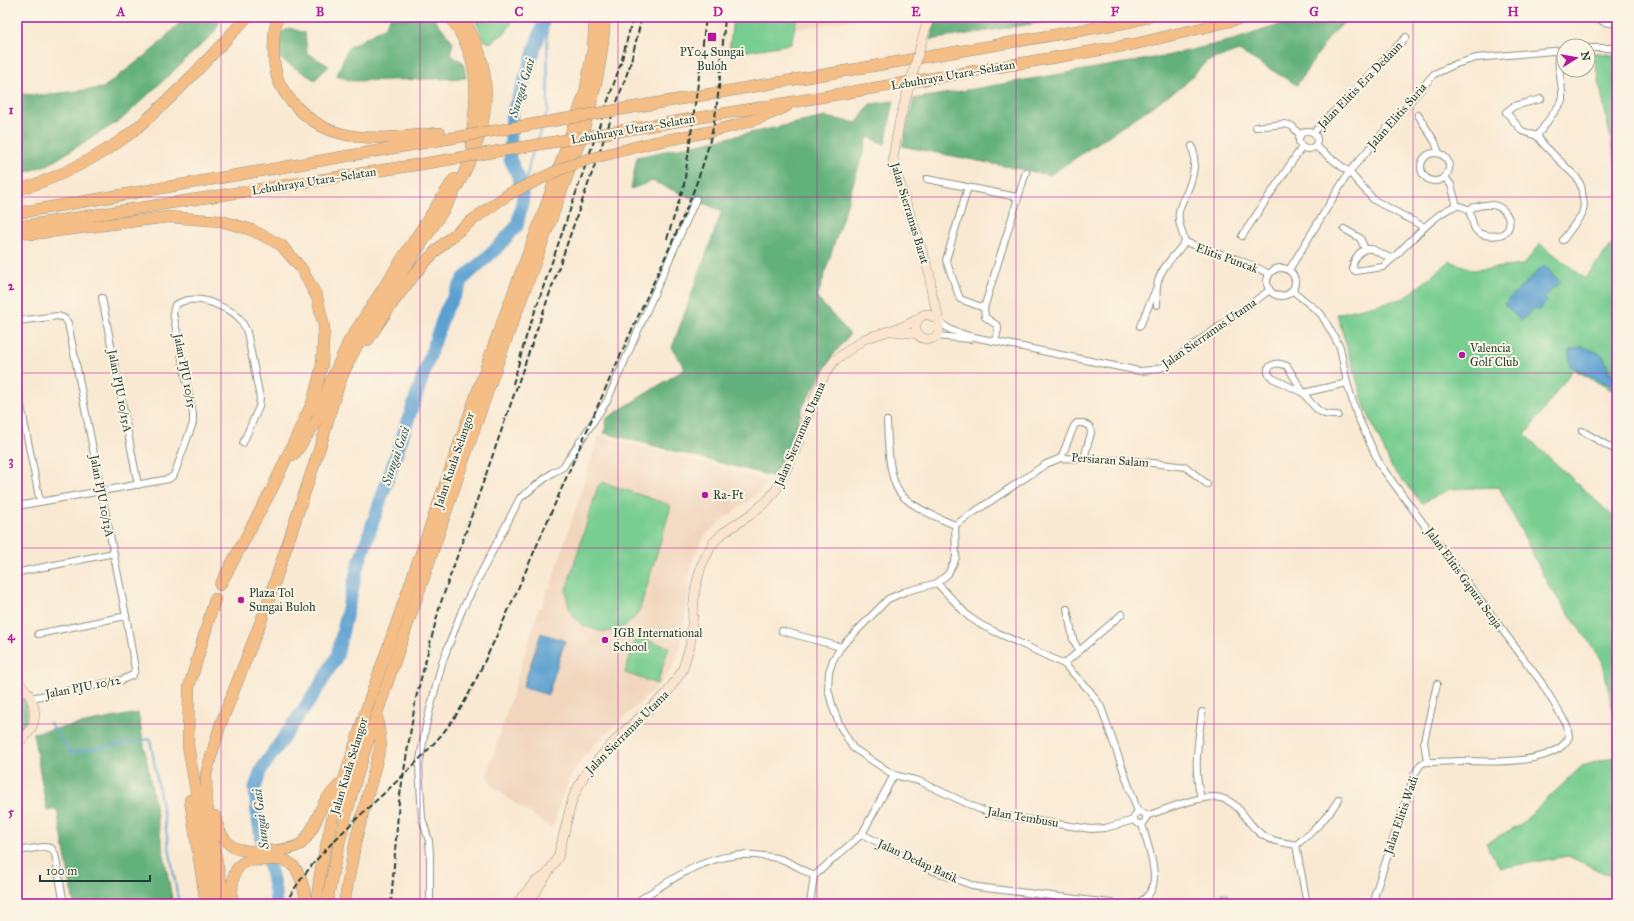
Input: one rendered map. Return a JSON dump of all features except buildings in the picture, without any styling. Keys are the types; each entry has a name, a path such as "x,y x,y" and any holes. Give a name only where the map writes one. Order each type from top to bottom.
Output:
{"highway":[{"path":"17,190 68,172 104,151 137,128 178,90 247,17"},
{"path":"278,17 275,25 273,54 278,78 294,106 317,124 338,133 370,137 442,136"},
{"path":"272,489 316,422 329,385 349,341 434,212 459,171 471,144 477,94 476,83 469,50 459,30 450,17"},
{"path":"268,602 344,372 370,320 450,202 468,168 480,134 485,98 484,76 475,43 462,17"},
{"name":"Jalan Kuala Selangor","path":"316,904 323,860 343,780 366,710 497,336 543,214 585,92 593,49 595,17"},
{"name":"Jalan Kuala Selangor","path":"327,904 332,870 354,783 506,340 577,149 595,94 602,51 605,17"},
{"name":"Lebuhraya Utara–Selatan","path":"17,213 442,136 498,130 1129,22 1148,17"},
{"name":"Lebuhraya Utara–Selatan","path":"17,228 422,164 1135,44 1247,17"},
{"path":"331,412 364,346 393,301 430,257 466,224 509,194 561,169 589,159 647,144 742,123 774,113 796,101"},
{"path":"17,228 32,234 168,217 220,221 252,230 281,245 301,268 317,297 324,327 322,365 313,401 272,489 220,585"},
{"path":"206,904 189,797 189,687 214,598"},
{"path":"226,904 217,864 207,804 206,774 220,726 263,616"},
{"path":"344,904 345,890 356,839 381,745 377,714"},
{"path":"188,746 216,904"},
{"path":"206,774 218,829 225,840 234,848 248,856 284,855 297,846 309,834 325,802 343,780"},
{"path":"284,855 297,871 301,880 307,904"},
{"path":"232,904 233,878 248,856"}],"street":[{"path":"1596,17 1604,22 1617,24"},
{"name":"Jalan Sierramas Barat","path":"928,21 900,119 893,157 895,169 930,275 938,320"},
{"name":"Jalan Elitis Era Dedaun","path":"1314,132 1406,37"},
{"path":"1596,48 1617,48"},
{"name":"Jalan Elitis Suria","path":"1289,270 1348,172 1434,74 1456,64 1476,58 1556,51"},
{"path":"1537,136 1562,101 1560,78"},
{"path":"1541,99 1514,106 1506,112 1522,130 1537,136 1577,178 1581,186 1584,205 1582,214 1563,240"},
{"path":"1418,115 1435,142 1439,154"},
{"path":"1256,127 1285,124 1292,126 1300,135"},
{"path":"1305,131 1314,132 1317,141 1315,146 1307,149 1302,147 1298,140 1300,135 1305,131"},
{"path":"1140,326 1166,264 1185,242 1178,215 1188,189 1195,164 1195,155 1192,146"},
{"path":"1315,146 1348,172 1374,200 1424,227"},
{"path":"1242,236 1302,147"},
{"path":"1430,154 1439,154 1444,156 1449,164 1448,174 1444,177 1437,181 1428,180 1421,169 1422,160 1430,154"},
{"path":"995,342 998,326 985,317 984,308 1017,197 1026,172"},
{"path":"1444,177 1450,185 1457,206"},
{"path":"927,179 1017,197"},
{"path":"968,187 946,260 960,299 984,308"},
{"path":"430,904 429,842 422,818 418,766 426,725 442,663 462,610 520,498 552,473 563,468 607,401 696,199"},
{"path":"1392,259 1372,249 1365,249 1359,252 1353,263 1353,269 1355,271 1383,267 1392,259 1424,227 1445,211 1457,206 1469,209 1477,206 1498,206 1510,221 1508,230 1505,233 1488,236 1478,232 1475,229 1469,209"},
{"path":"1344,229 1360,238 1365,249"},
{"name":"Elitis Puncak","path":"1185,242 1257,267 1269,274"},
{"path":"1276,268 1289,270 1292,273 1294,282 1292,290 1281,296 1273,293 1267,282 1269,274 1276,268"},
{"path":"1157,285 1157,305"},
{"name":"Jalan Sierramas Utama","path":"938,320 951,330 982,339 1139,370 1152,370 1163,367 1270,290"},
{"name":"Jalan Elitis Gapura Senja","path":"1292,290 1321,314 1331,329 1340,347 1347,383 1357,415 1380,465 1541,682 1567,725 1569,737 1562,747 1525,760 1504,762 1427,762"},
{"name":"Jalan Sierramas Barat","path":"921,317 932,293"},
{"name":"Jalan PJU 10/15A","path":"102,298 138,485"},
{"name":"Jalan PJU 10/15","path":"17,506 169,479 174,475 194,423 173,313 176,305 181,301 197,299 207,301 236,314 243,322 247,332 260,398 259,406 243,443"},
{"path":"931,315 938,320 940,329 936,336 929,339 921,337 918,334 915,326 921,317 931,315"},
{"name":"Jalan PJU 10/13A","path":"17,321 51,316 64,318 68,323 135,663 133,675"},
{"name":"Jalan Sierramas Utama","path":"528,904 558,857 573,797 585,774 620,735 667,693 682,671 691,637 695,590 702,566 713,543 722,533 750,515 768,500 777,488 795,451 825,374 836,360 864,339 890,331 921,317"},
{"name":"Jalan Sierramas Utama","path":"890,331 918,334"},
{"name":"Jalan Sierramas Utama","path":"936,336 982,339"},
{"path":"1338,415 1322,413 1303,393 1287,366 1277,363 1272,364 1268,368 1268,373 1272,378 1303,393 1347,383"},
{"path":"17,386 40,502"},
{"path":"810,904 814,876 862,834 894,775 853,748 840,726 832,708 828,689 829,672 833,660 841,647 888,599 904,592 937,583 948,574 954,566 956,558 956,525 927,512 905,499 900,493 892,476 886,421"},
{"path":"1061,458 1074,426 1077,423 1084,422 1088,424 1091,433 1084,458"},
{"path":"1582,431 1617,451"},
{"name":"Persiaran Salam","path":"956,525 1046,464 1061,458 1136,461 1186,467 1207,484"},
{"path":"19,572 114,553"},
{"path":"937,583 969,617 983,626 1064,664 1090,691 1101,707 1138,812"},
{"path":"1067,609 1073,639 1079,651"},
{"path":"1064,664 1122,614"},
{"path":"38,634 126,616"},
{"path":"782,631 841,647"},
{"name":"Jalan PJU 10/12","path":"32,698 122,680 133,675"},
{"path":"17,682 24,687 32,698 35,713 33,725 27,735 17,743"},
{"name":"Jalan Elitis Wadi","path":"1375,904 1375,894 1415,773 1421,764 1427,762 1424,742 1437,684"},
{"path":"1202,712 1196,758 1196,773 1202,798"},
{"name":"Jalan Tembusu","path":"894,775 919,781 979,809 998,815 1091,829 1105,828 1134,820"},
{"path":"1146,816 1202,798 1223,799 1240,809 1252,826 1266,838 1296,845"},
{"path":"1296,845 1330,814 1339,799"},
{"path":"1138,812 1144,813 1146,816"},
{"path":"1138,812 1134,816 1134,820 1138,824 1142,824"},
{"path":"1142,824 1146,820 1146,816"},
{"path":"1133,904 1148,897 1154,884 1154,872 1142,824"},
{"name":"Jalan Dedap Batik","path":"862,834 931,870 977,887 1118,904"},
{"path":"1296,845 1307,904"},
{"path":"17,851 43,847 51,848 55,854 64,904"},
{"path":"636,904 652,892 684,873 714,859 734,855 749,854 780,859 814,876"},
{"name":"Jalan Sierramas Utama","path":"516,904 535,882 546,875"}],"shaded area":[{"path":"797,17 863,17 862,19 794,29"},
{"name":"IGB International School","path":"599,436 711,465 768,482 760,492 720,522 706,535 699,545 692,563 680,650 672,668 657,687 596,743 583,758 569,779 553,828 516,804 492,786 487,775 539,608 542,607 547,588 550,588"}],"green space":[{"path":"185,17 222,17 214,33 122,119 49,164 17,176 17,94 44,95 103,88 155,48"},
{"path":"390,17 433,17 453,42 450,55 463,62 466,78 351,81 337,75 348,48 385,27"},
{"path":"474,17 515,17 506,32 490,43 484,40"},
{"path":"733,17 797,17 791,44 729,54"},
{"path":"937,17 1075,17 930,40"},
{"path":"1304,17 1350,17 1330,36 1297,85 1239,51 1207,61 1184,85 1050,175 902,146 914,99 1166,56 1233,40"},
{"path":"289,28 305,33 307,53 329,66 315,80 279,58 281,33"},
{"path":"1596,52 1617,56 1617,170 1596,67"},
{"path":"894,101 885,144 868,137 817,298 850,334 834,354 803,406 791,446 772,476 604,433 607,418 685,369 672,348 722,211 652,181 631,189 637,157 825,117 857,123 870,104"},
{"path":"1617,238 1617,393 1573,369 1525,435 1617,520 1617,729 1602,660 1549,586 1499,487 1450,489 1422,503 1392,468 1365,407 1337,314 1405,298 1450,261 1474,270 1523,265 1540,244 1585,278"},
{"path":"602,482 670,505 670,510 639,612 629,623 623,627 611,631 597,630 581,624 569,608 566,590 598,486"},
{"path":"636,637 669,647 657,684 625,673"},
{"path":"17,689 24,700 27,718 22,730 17,735"},
{"path":"138,713 173,904 74,904 57,809 47,811 33,733"},
{"path":"1617,756 1617,879 1568,856 1500,868 1486,843 1521,824 1582,766"}],"water":[{"path":"1544,265 1560,282 1544,298 1547,301 1538,311 1535,308 1521,321 1504,304"},
{"path":"1582,346 1603,355 1609,371 1617,378 1616,387 1597,380 1570,366 1569,351"},
{"path":"541,633 565,641 548,695 523,687"},
{"path":"1221,893 1228,894 1231,904 1216,904"}],"waterway":[{"name":"Sungai Gasi","path":"276,904 272,875 262,843 257,814 255,788 261,770 317,690 337,656 357,569 445,312 464,278 494,251 517,226 523,198 518,176 510,159 512,113 524,82 545,17"},
{"path":"545,118 548,110 547,17"},
{"path":"537,141 542,126"},
{"path":"526,181 534,149"},
{"name":"Sungai Gasi","path":"523,198 524,192"},
{"path":"50,723 71,753 150,739 179,904"}],"railway":[{"path":"513,384 526,337 621,63 633,17"},
{"path":"391,904 399,801 416,698 440,605 630,65 642,17"},
{"path":"667,239 684,185 706,17"},
{"path":"285,904 302,878 322,853 414,765 435,742 455,717 473,686 515,595 695,187 709,145 714,123 725,17"}],"place":[{"name":"PY04 Sungai Buloh","path":"712,37"},
{"name":"Valencia Golf Club","path":"1462,355"},
{"name":"Ra-Ft","path":"705,495"},
{"name":"Plaza Tol Sungai Buloh","path":"241,600"},
{"name":"IGB International School","path":"605,640"}]}
